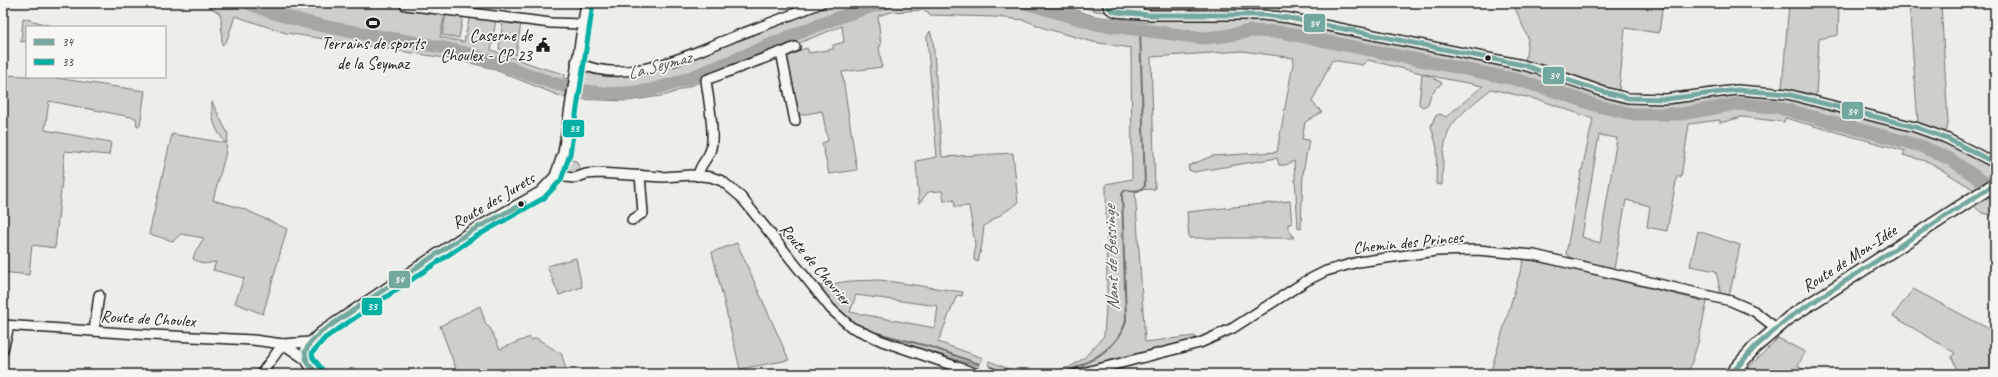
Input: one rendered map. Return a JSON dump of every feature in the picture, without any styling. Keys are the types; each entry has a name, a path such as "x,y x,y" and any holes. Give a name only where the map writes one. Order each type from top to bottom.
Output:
{"main road":[{"name":"Route de Mon-Idée","path":"1731,374 1755,347 1776,328 1812,302 1990,187"}],"street":[{"name":"Route des Jurets","path":"304,356 310,342 366,301 471,231 546,188 555,176 563,153 573,77 586,3"},
{"path":"576,62 601,70 618,71 658,65 821,3"},
{"path":"1107,3 1110,9 1116,12 1143,14 1263,15 1289,18 1523,66 1554,74 1604,92 1628,98 1672,98 1737,90 1787,94 1915,127 1953,141 1995,163"},
{"path":"1127,3 1143,14"},
{"path":"405,5 551,23 582,24"},
{"path":"698,176 699,168 708,156 712,144 706,80 795,47"},
{"path":"782,53 795,121"},
{"name":"Route de Chevrier","path":"555,176 575,178 598,173 663,177 711,177 732,188 831,309 851,327 882,341 978,374"},
{"path":"632,220 643,213 640,175"},
{"name":"Chemin des Princes","path":"1078,374 1166,352 1216,337 1258,313 1306,281 1339,266 1436,251 1477,250 1518,252 1551,258 1731,302 1754,311 1776,328"},
{"path":"94,331 99,295"},
{"name":"Route de Choulex","path":"3,350 6,326 253,340 283,344 310,342"},
{"path":"262,374 283,344 304,356 317,374"}],"shaded area":[{"path":"203,3 402,3 446,8 440,37 464,42 470,16 496,19 491,50 542,68 565,74 564,78 568,79 565,98 490,68 463,61 286,33 235,16 227,40 222,45 221,16 219,13"},
{"path":"822,3 1054,3 1094,16 1150,23 1152,20 1250,18 1293,23 1524,70 1619,100 1660,103 1732,94 1780,97 1933,137 1995,167 1995,177 1977,188 1978,190 1976,191 1929,162 1903,155 1905,151 1785,118 1784,122 1742,117 1720,123 1720,120 1689,124 1681,178 1677,176 1667,231 1647,227 1650,206 1626,200 1614,269 1572,259 1566,254 1593,119 1543,101 1491,89 1462,114 1449,130 1444,150 1442,185 1436,184 1437,148 1431,126 1435,116 1440,114 1446,117 1483,86 1441,78 1368,60 1362,65 1332,60 1312,102 1322,112 1305,122 1302,139 1309,140 1303,173 1301,229 1298,228 1294,161 1286,165 1279,165 1277,158 1194,172 1189,170 1188,166 1212,156 1277,152 1294,58 1242,51 1151,57 1155,189 1135,190 1145,342 1195,336 1196,340 1058,374 1041,374 1070,367 1084,358 1104,336 1107,293 1106,184 1132,179 1131,48 1093,42 1047,29 1024,20 994,17 930,15 928,12 923,10 891,12 878,16 881,46 879,47 882,67 842,72 857,170 829,174 822,143 828,141 822,111 796,116 786,63 788,54 807,48 809,53 833,49 833,45 844,42 842,26 667,95 627,101 575,99 576,62 601,70 670,62 675,65 731,38 738,40 753,35 756,29 800,11 806,14 821,8","holes":["1599,135 1617,138 1600,243 1582,237"]},
{"path":"1067,3 1103,3 1106,12 1096,11"},
{"path":"1267,3 1276,4 1279,10 1277,12 1265,10 1264,7"},
{"path":"1513,3 1663,3 1659,33 1625,28 1619,91 1525,63 1528,38"},
{"path":"1789,3 1839,3 1838,35 1819,39 1816,97 1782,89"},
{"path":"1909,3 1941,3 1948,122 1947,130 1943,132 1918,123"},
{"path":"446,14 463,15 459,38 442,35"},
{"path":"23,18 51,26 26,26 26,41 21,42"},
{"path":"503,21 521,23 516,55 499,49"},
{"path":"930,31 933,40 942,157 1013,153 1018,203 984,226 978,262 974,260 975,244 969,206 955,207 954,200 944,201 942,191 928,192 919,204 916,161 937,157 927,37"},
{"path":"1422,74 1430,76 1442,83 1431,94 1428,104 1423,107 1419,104"},
{"path":"3,75 26,76 26,78 55,78 145,91 140,126 137,126 136,118 49,101 45,130 111,142 109,155 65,151 55,248 32,245 29,275 3,272"},
{"path":"212,102 228,134 225,156 213,200 244,209 287,229 263,314 235,303 244,278 213,270 216,262 204,264 193,259 195,252 204,238 181,234 173,241 149,234 172,134 226,143 214,124"},
{"path":"567,160 576,161 580,168 577,174 563,173 561,170"},
{"path":"1995,193 1995,216 1982,213 1974,206"},
{"path":"1290,201 1292,224 1288,224 1288,228 1294,238 1189,238 1187,212"},
{"path":"1698,231 1740,245 1729,297 1721,295 1716,271 1690,266"},
{"path":"737,243 789,360 740,369 712,252"},
{"path":"576,258 582,287 559,295 547,266"},
{"path":"1524,259 1555,265 1707,302 1698,343 1688,374 1490,374"},
{"path":"880,280 963,292 962,296 957,295 938,342 983,358 979,366 873,334 858,326 834,306 819,286 850,281","holes":["856,295 938,306 935,328 850,312"]},
{"path":"1913,289 1995,332 1995,374 1958,374 1952,357 1955,353 1893,316"},
{"path":"480,306 486,325 490,328 500,349 530,337 532,340 536,338 558,352 561,352 567,374 458,374 440,326"},
{"path":"1778,338 1805,352 1798,366 1809,374 1742,374"},
{"path":"989,361 1021,374 1009,374 988,365"},
{"path":"1811,370 1819,374 1809,374"}],"waterway":[{"name":"La Seymaz","path":"248,3 297,20 323,26 453,50 570,88 618,94 644,91 672,84 843,16 886,3"},
{"name":"La Seymaz","path":"1025,3 1096,24 1203,38 1251,31 1280,32 1514,79 1561,93 1597,106 1633,114 1681,114 1737,104 1776,107 1921,146 1950,159 1995,190"},
{"name":"Nant de Bessinge","path":"1061,374 1101,354 1117,339 1123,330 1126,320 1122,194 1125,190 1138,191 1145,186 1140,30"},
{"name":"Nant de Bessinge","path":"877,333 931,347 979,364"},
{"name":"Nant de Bessinge","path":"990,367 1006,374"}],"transit line":[{"name":"34","path":"1107,3 1110,9 1116,12 1150,15 1263,15 1289,18 1523,65 1604,92 1628,98 1666,99 1737,90 1787,94 1915,127 1946,138 1995,163"},
{"name":"33","path":"322,369 313,358 312,353 325,338 475,237 544,198 561,180 570,154 593,4"},
{"name":"34","path":"1731,374 1755,347 1790,317 1995,184"},
{"name":"34","path":"317,374 307,362 305,352 310,343 321,332 471,231 524,203"}],"place":[{"name":"Terrains de sports de la Seymaz","path":"373,23"},
{"name":"Caserne de Choulex - CP 23","path":"543,45"}]}
